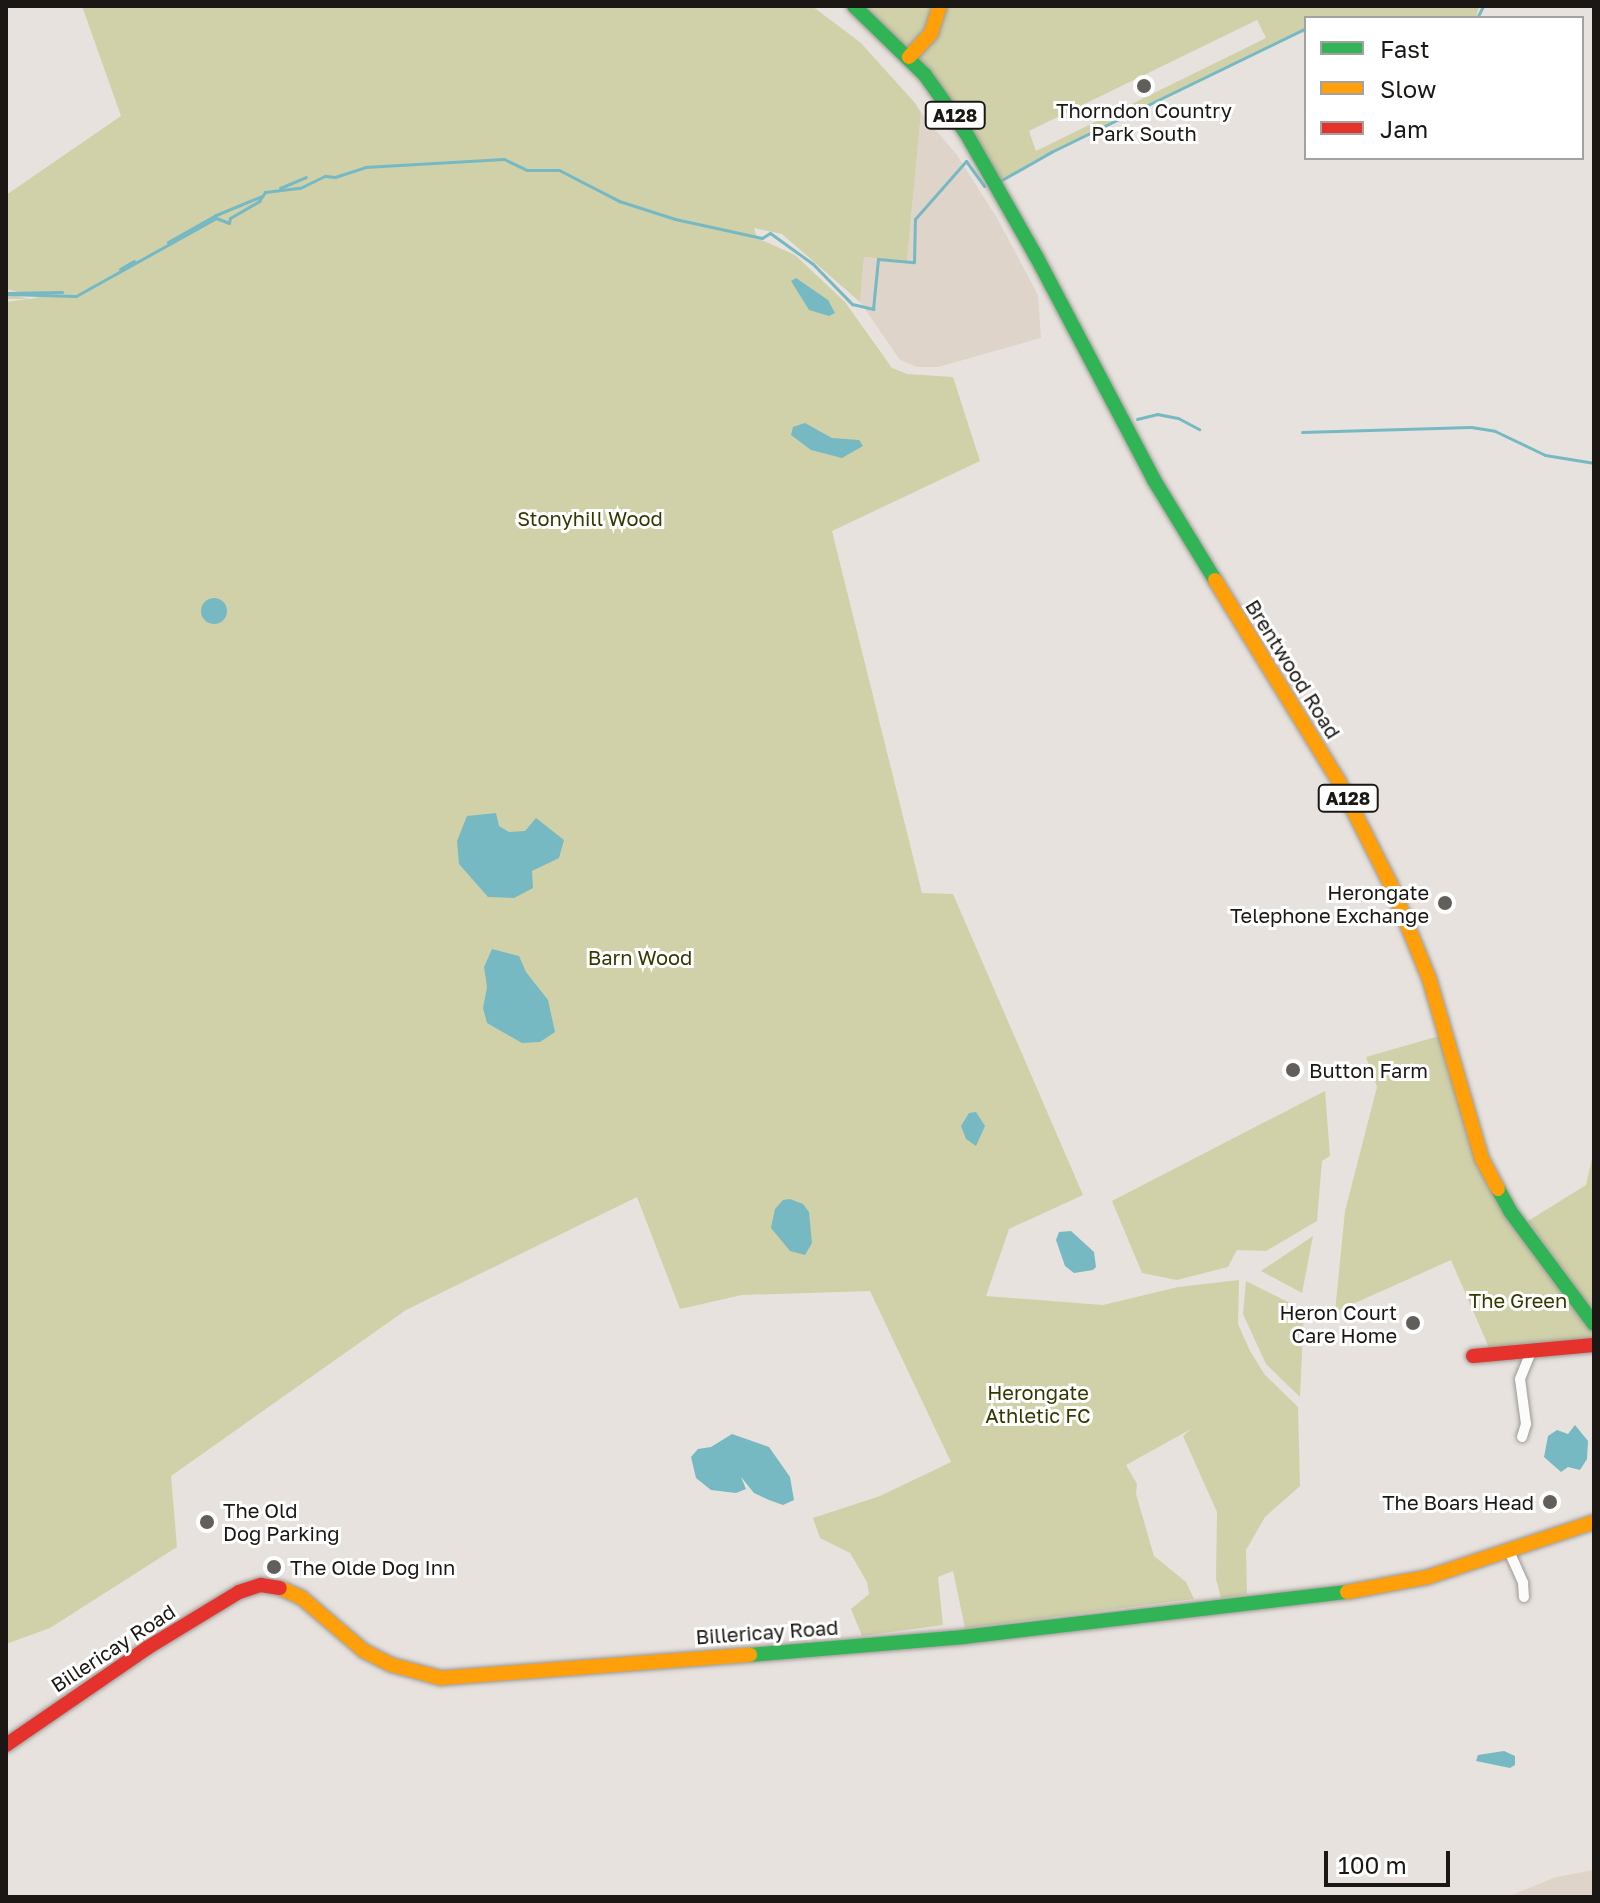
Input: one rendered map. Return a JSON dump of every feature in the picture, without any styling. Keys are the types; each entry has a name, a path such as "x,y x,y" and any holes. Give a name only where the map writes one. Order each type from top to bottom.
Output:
{"street":[{"name":"Brentwood Road","path":"854,6 909,57 949,107 987,168 1154,480 1338,780 1385,871 1424,964 1482,1159 1510,1211 1594,1324"},
{"path":"909,57 931,33 940,6"},
{"path":"1473,1356 1530,1354 1594,1345"},
{"path":"1522,1437 1526,1424 1520,1379 1530,1354"},
{"name":"Billericay Road","path":"6,1745 147,1648 239,1592 261,1585 283,1588 302,1598 364,1651 392,1665 441,1678 465,1679 963,1637 1333,1595 1428,1577 1594,1522"},
{"path":"1509,1551 1523,1583 1524,1597"}],"shaded area":[{"path":"921,113 957,155 997,218 1038,295 1041,338 938,367 917,367 900,360 860,302 864,257 907,261"},
{"path":"1594,1870 1594,1897 1507,1897 1556,1877"}],"green space":[{"path":"82,6 812,6 861,43 915,103 921,113 907,261 864,257 860,302 782,234 754,228 757,238 795,255 845,302 892,368 907,374 953,377 980,461 832,531 922,893 953,894 1083,1195 1009,1229 986,1296 1103,1305 1178,1287 1239,1280 1238,1324 1250,1351 1265,1375 1298,1407 1300,1486 1265,1517 1246,1550 1247,1594 1221,1598 1216,1579 1217,1512 1183,1436 1191,1429 1126,1465 1137,1484 1136,1494 1154,1556 1186,1582 1194,1599 965,1628 953,1571 938,1577 943,1625 862,1636 851,1609 869,1594 867,1582 850,1553 820,1538 813,1518 880,1496 951,1462 870,1291 742,1295 680,1309 637,1197 406,1310 171,1476 177,1547 50,1628 6,1644 6,302 28,299 6,299 6,294 30,299 40,297 6,289 6,195 121,116"},
{"path":"854,6 1479,6 1476,16 1304,16 1304,33 1299,31 1040,157 1000,181 966,133","holes":["1257,20 1266,38 1036,151 1029,131"]},
{"name":"The Green","path":"1446,1034 1482,1159 1594,1324 1594,1340 1490,1350 1451,1260 1335,1312 1345,1211 1377,1087 1366,1057"},
{"path":"1325,1091 1330,1156 1322,1161 1317,1221 1266,1251 1237,1250 1228,1267 1177,1280 1142,1273 1112,1201"},
{"path":"1594,1150 1594,1312 1528,1221 1586,1185"},
{"path":"1313,1236 1302,1293 1261,1271"},
{"path":"1246,1281 1304,1310 1300,1397 1266,1364 1243,1314"}],"water":[{"path":"796,278 828,300 835,313 829,316 809,310 791,281"},
{"path":"805,423 832,438 859,440 863,446 842,458 811,450 791,435 793,427"},
{"path":"214,598 223,602 227,611 223,620 214,624 205,620 201,611 205,602"},
{"path":"496,813 499,826 509,832 525,831 536,818 564,840 559,858 532,871 533,888 514,898 488,897 459,864 457,841 467,816"},
{"path":"492,949 519,956 526,972 548,1000 555,1032 540,1042 522,1043 487,1023 483,1008 487,987 484,967"},
{"path":"976,1112 985,1126 976,1146 966,1139 961,1126 969,1113"},
{"path":"783,1200 803,1204 809,1212 812,1243 805,1255 790,1251 771,1228 775,1209"},
{"path":"1071,1231 1094,1252 1096,1267 1093,1270 1074,1273 1065,1266 1056,1240 1059,1232"},
{"path":"1575,1425 1588,1441 1587,1459 1580,1470 1568,1467 1561,1472 1544,1457 1548,1436 1557,1430 1568,1434"},
{"path":"732,1434 769,1447 790,1477 794,1500 783,1505 769,1500 754,1493 741,1477 746,1489 736,1493 711,1490 696,1478 691,1457 698,1449 711,1447"},
{"path":"1504,1751 1515,1756 1515,1765 1510,1768 1476,1761 1478,1755"}],"waterway":[{"path":"1478,16 1483,6"},
{"path":"1000,181 1051,152 1304,29"},
{"path":"6,294 76,296 216,218 229,223 230,218 259,201 265,192 300,188 325,176 335,177 365,167 504,159 527,170 559,170 619,201 675,219 762,238 770,233 813,264 852,304 873,309 878,259 914,262 915,219 966,161 984,186"},
{"path":"280,188 306,177"},
{"path":"168,242 216,215 262,196"},
{"path":"120,269 134,261"},
{"path":"6,293 62,292"},
{"path":"1137,419 1157,414 1178,418 1199,429"},
{"path":"1302,432 1471,427 1495,431 1545,455 1594,463"}],"traffic: fast":[{"path":"854,6 925,75 966,133 1036,256 1154,480 1215,580"},
{"path":"1498,1189 1510,1211 1594,1324"},
{"path":"750,1655 963,1637 1347,1592"}],"traffic: slow":[{"path":"909,57 931,33 940,6"},
{"path":"1215,580 1338,780 1391,885 1429,978 1482,1159 1498,1189"},
{"path":"1347,1592 1428,1577 1594,1522"},
{"path":"280,1588 302,1598 364,1651 392,1665 441,1678 750,1655"}],"traffic: jam":[{"path":"1473,1356 1594,1345"},
{"path":"6,1745 147,1648 239,1592 261,1585 280,1588"}],"place":[{"name":"Thorndon Country Park South","path":"1144,86"},
{"name":"Herongate Telephone Exchange","path":"1445,903"},
{"name":"Button Farm","path":"1293,1070"},
{"name":"Heron Court Care Home","path":"1413,1323"},
{"name":"The Boars Head","path":"1550,1502"},
{"name":"The Old Dog Parking","path":"207,1522"},
{"name":"The Olde Dog Inn","path":"274,1567"}],"park label":[{"name":"Stonyhill Wood","path":"590,518"},
{"name":"Barn Wood","path":"640,957"},
{"name":"Herongate Athletic FC","path":"1038,1404"}]}
